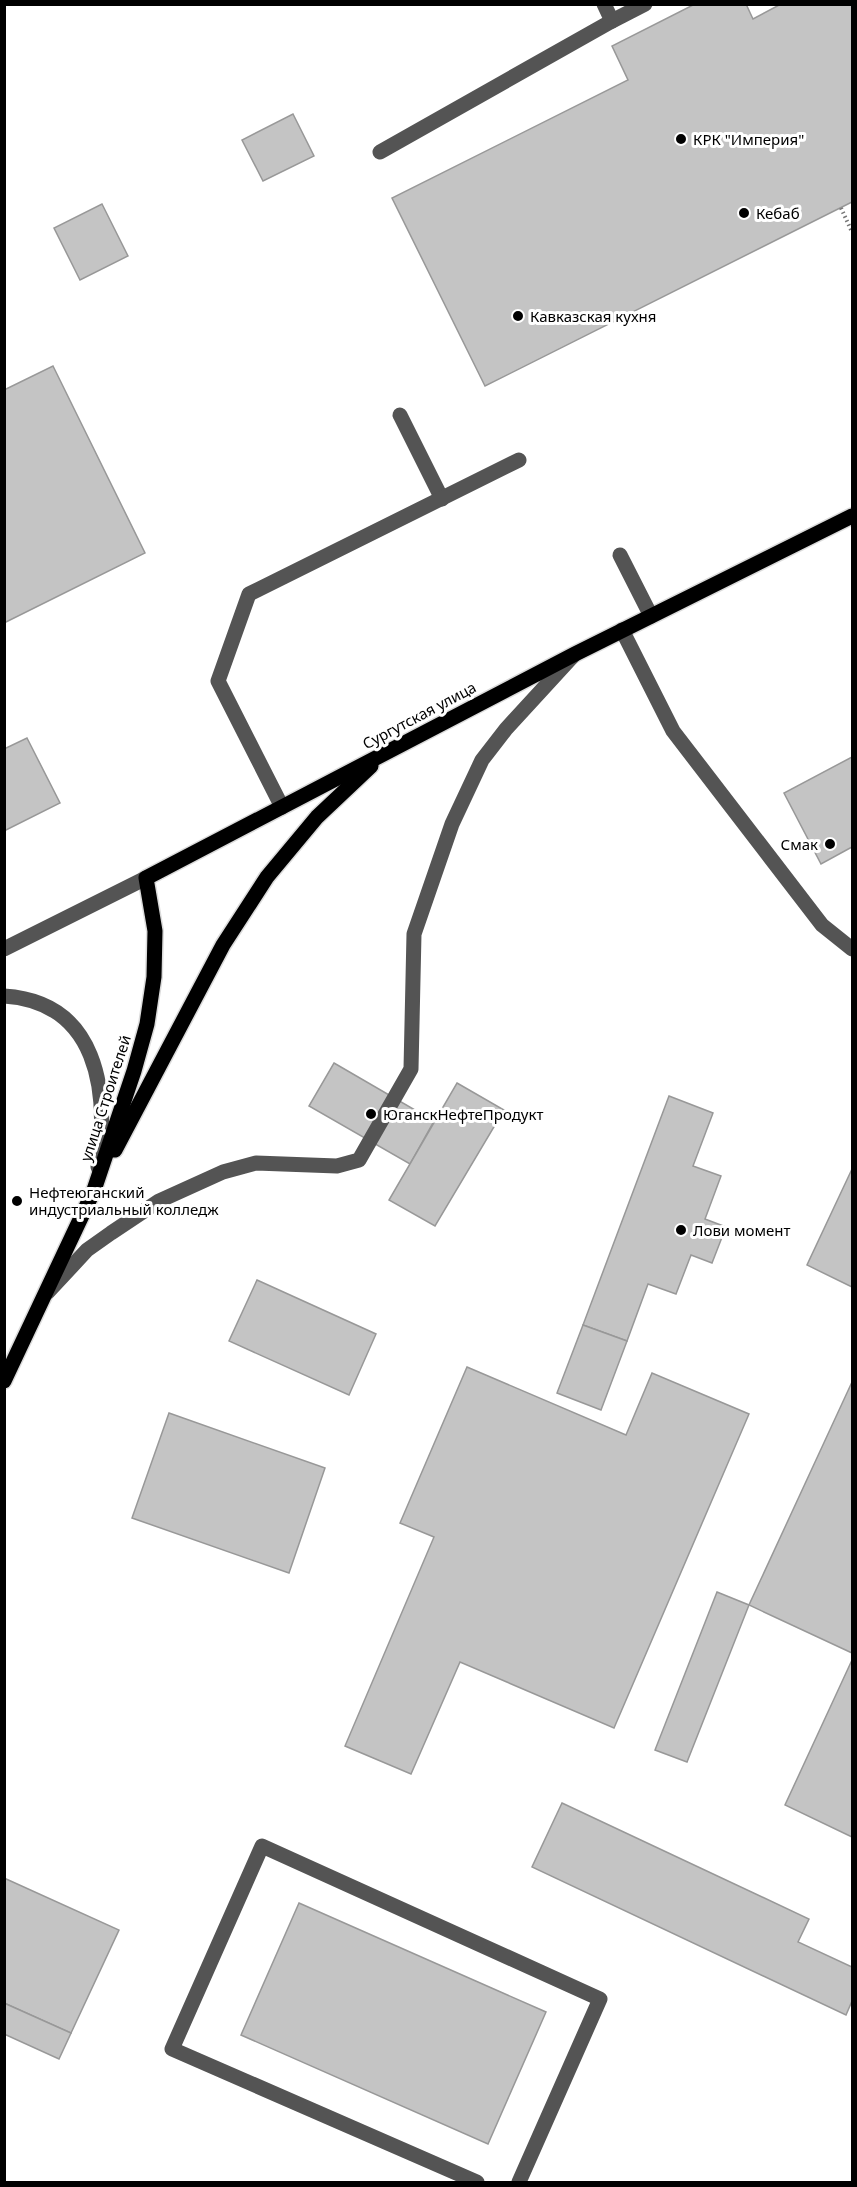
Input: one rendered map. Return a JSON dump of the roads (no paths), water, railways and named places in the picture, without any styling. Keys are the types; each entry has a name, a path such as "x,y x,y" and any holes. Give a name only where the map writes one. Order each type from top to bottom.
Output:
{"main road":[{"name":"Сургутская улица","path":"146,878 575,654 852,516"},
{"path":"94,1190 223,945 267,877 317,817 383,754"},
{"name":"улица Строителей","path":"4,1381 94,1190 134,1071 147,1024 154,977 155,931 146,878"}],"street":[{"path":"604,4 612,21"},
{"path":"380,152 645,4"},
{"path":"400,415 441,499"},
{"path":"282,807 218,681 249,594 519,460"},
{"path":"620,555 651,616"},
{"path":"622,630 673,731 822,925 852,949"},
{"path":"45,1294 87,1250 111,1233 159,1201 223,1172 256,1163 337,1166 359,1160 411,1069 414,934 452,824 482,760 506,729 575,654"},
{"name":"Сургутская улица","path":"4,949 146,878"},
{"path":"4,996 21,997 53,1008 81,1035 96,1068 102,1112 101,1143 94,1190"},
{"path":"477,2182 172,2049 261,1846 600,1999 519,2182"}],"place":[{"name":"КРК \"Империя\"","path":"681,139"},
{"name":"Кебаб","path":"744,213"},
{"name":"Кавказская кухня","path":"518,316"},
{"name":"Смак","path":"830,844"},
{"name":"ЮганскНефтеПродукт","path":"371,1114"},
{"name":"Нефтеюганский индустриальный колледж","path":"17,1201"},
{"name":"Лови момент","path":"681,1230"}]}
